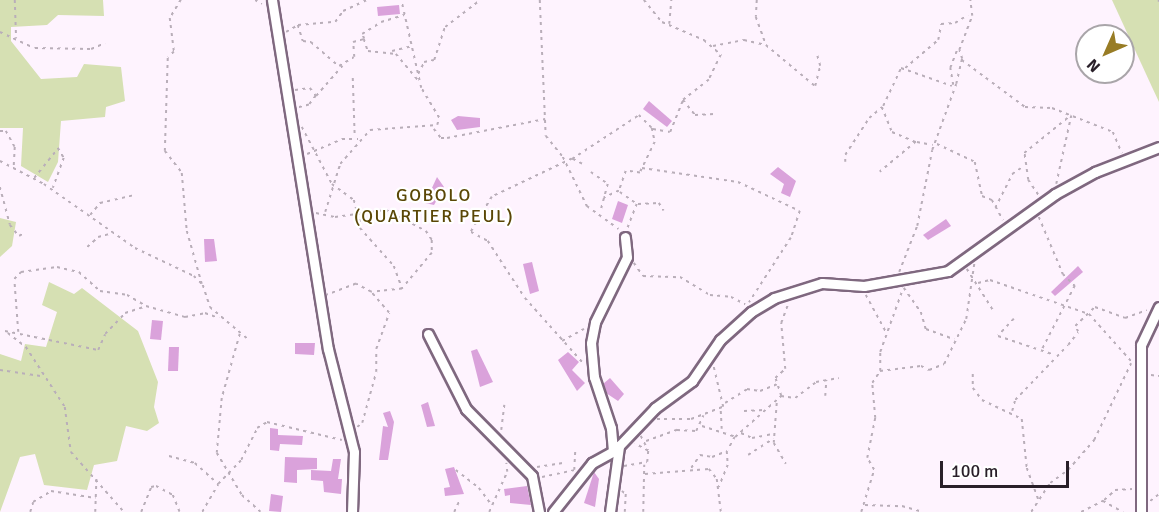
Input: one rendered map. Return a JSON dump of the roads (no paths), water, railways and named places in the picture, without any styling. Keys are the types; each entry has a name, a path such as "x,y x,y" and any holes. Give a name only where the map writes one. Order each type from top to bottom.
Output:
{"street":[{"path":"272,0 295,116 297,159 328,349 352,438 352,512"},
{"path":"553,512 582,480 592,463 615,450 710,359 740,319 792,292 827,282 864,286 902,285 948,271 977,254 1055,194 1095,172 1133,160 1159,147"},
{"path":"610,512 615,450 611,428 594,377 595,322 627,257 624,237"},
{"path":"1141,512 1142,345 1159,307"},
{"path":"428,334 466,409 505,450 530,472 539,512"}],"district":[{"name":"GOBOLO (QUARTIER PEUL)","path":"434,206"}]}
